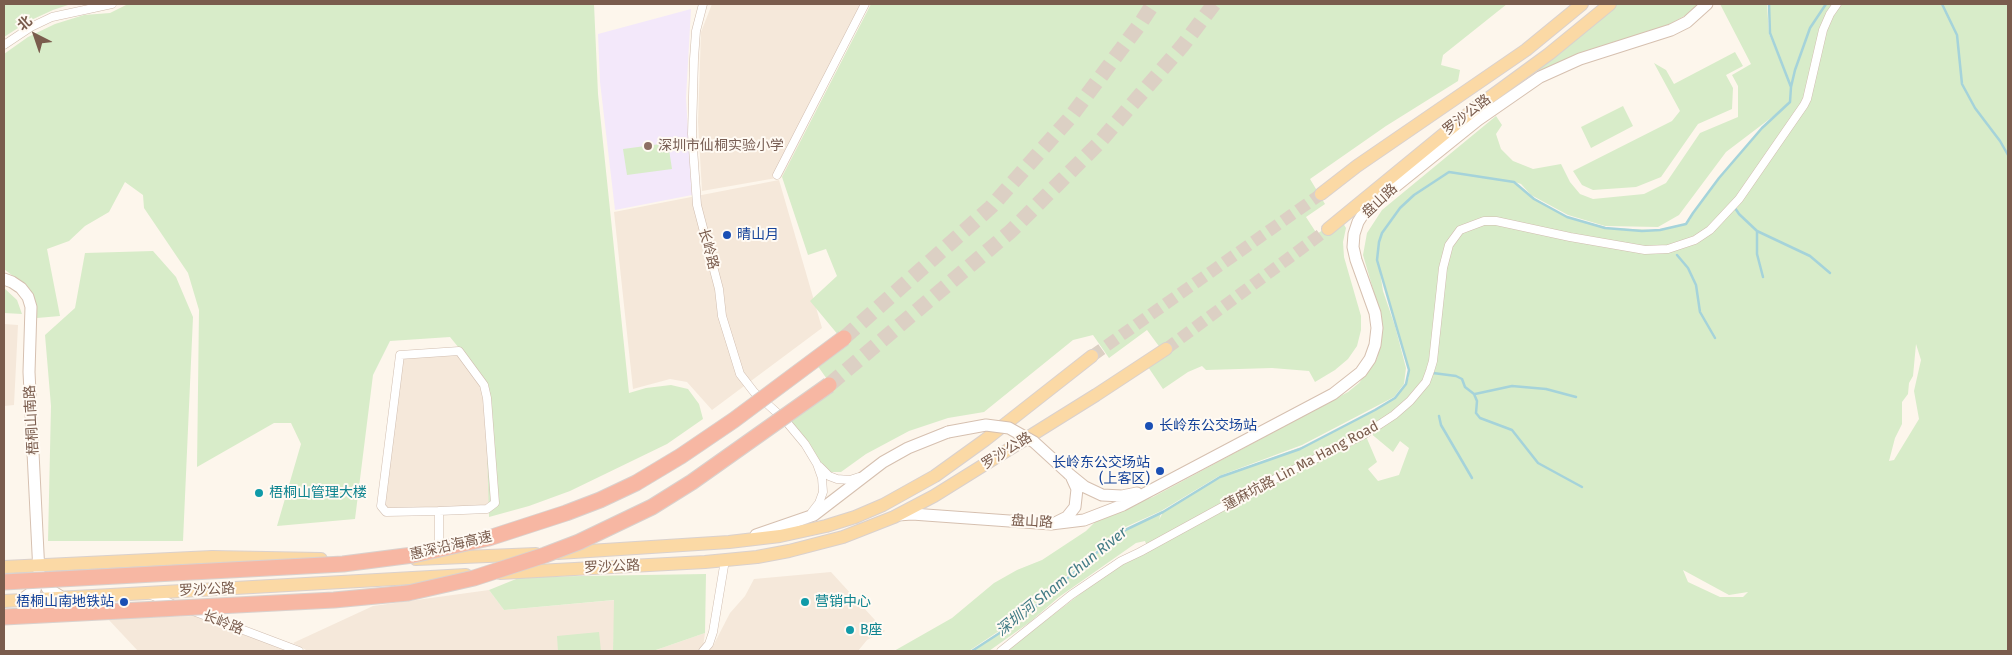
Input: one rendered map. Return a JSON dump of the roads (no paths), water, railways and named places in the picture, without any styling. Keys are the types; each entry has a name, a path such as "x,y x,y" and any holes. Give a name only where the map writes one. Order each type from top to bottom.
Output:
{"highway":[{"name":"惠深沿海高速","path":"4,582 343,564 413,555 489,538 566,513 636,483 681,456 734,420 844,338"},
{"path":"4,617 334,600 408,593 474,578 530,561 579,542 652,507 692,482 829,385"}],"main road":[{"name":"罗沙公路","path":"1321,194 1357,166 1526,50 1582,4"},
{"name":"罗沙公路","path":"1328,229 1478,106 1549,54 1610,4"},
{"name":"盘山路","path":"894,516 912,514 1051,524 1096,517 1162,485 1333,394 1361,372 1370,359 1375,345 1377,328 1372,300 1356,260 1354,247 1354,234 1358,222 1365,211 1500,103 1540,77 1580,59 1671,30 1687,22 1707,4"},
{"name":"梧桐山南路","path":"4,279 21,288 28,297 31,307 29,372 39,569 44,584 51,592"},
{"name":"罗沙公路","path":"12,601 725,560 756,557 821,544 868,528 958,481 1166,349"},
{"name":"罗沙公路","path":"8,567 39,569 69,563 212,557 438,558 515,555 729,542 780,536 826,526 855,517 903,495 960,460 1092,356"},
{"name":"盘山路","path":"877,466 895,455 948,432 986,425 1009,428 1034,442 1069,474 1094,492 1111,497 1133,495 1162,485"},
{"path":"729,542 799,522 820,511 877,466"},
{"path":"1051,524 1067,517 1075,507 1077,489 1069,474"},
{"path":"63,598 51,592 48,581 51,571 69,563"},
{"path":"8,567 25,574 28,583 25,592 12,601"},
{"name":"梧桐山南路","path":"12,601 34,590 39,569"}],"street":[{"path":"4,45 31,27 52,17 112,4"},
{"name":"长岭路","path":"703,4 696,31 694,59 692,142 697,205 719,289 722,316 743,379 754,392 785,420 808,449 817,464 829,476 841,480 858,478 877,466"},
{"path":"777,175 865,4"},
{"name":"蓮麻坑路 Lin Ma Hang Road","path":"1001,651 1071,595 1121,561 1255,489 1369,432 1410,401 1426,382 1433,361 1443,268 1449,245 1460,230 1484,221 1496,221 1570,237 1645,250 1668,249 1695,240 1710,230 1739,199 1804,105 1823,30 1837,4"},
{"path":"460,351 484,385 487,398 495,503 487,510 439,511 386,512 381,506 400,355 460,351"},
{"name":"长岭路","path":"799,522 816,508 822,497 823,485 817,464"},
{"path":"438,558 439,511"},
{"path":"703,651 709,644 713,632 725,560"},
{"name":"长岭路","path":"146,594 299,651"}],"waterway":[{"name":"深圳河 Sham Chun River","path":"972,651 1021,619 1119,533 1163,512 1220,477 1300,449 1395,398 1406,384 1409,370 1377,260 1379,242 1382,233 1400,208 1414,195 1449,172 1514,182 1534,199 1567,217 1605,228 1642,231 1660,230 1686,224 1719,178 1762,128 1790,102 1791,87 1770,33 1769,4"},
{"path":"1791,87 1810,28 1826,4"},
{"path":"1942,4 1957,35 1962,84 1975,108 2008,155"},
{"path":"1735,208 1757,231 1810,256 1830,273"},
{"path":"1757,231 1757,254 1763,277"},
{"path":"1677,255 1688,268 1696,285 1700,312 1715,338"},
{"path":"1433,373 1456,376 1462,379 1465,387 1474,394 1477,401 1476,413 1480,418 1512,430 1538,463 1582,487"},
{"path":"1475,394 1512,386 1546,389 1576,397"},
{"path":"1439,416 1441,425 1472,478"}],"tunnel":[{"path":"844,338 991,207 1069,119 1153,4"},
{"path":"829,385 1011,231 1098,144 1183,45 1214,4"},
{"path":"1092,356 1321,194"},
{"path":"1166,349 1328,229"}],"place":[{"name":"深圳市仙桐实验小学","path":"648,146"},
{"name":"晴山月","path":"727,235"},
{"name":"长岭东公交场站","path":"1149,426"},
{"name":"长岭东公交场站 (上客区)","path":"1160,471"},
{"name":"梧桐山管理大楼","path":"259,493"},
{"name":"梧桐山南地铁站","path":"124,602"},
{"name":"营销中心","path":"805,602"},
{"name":"B座","path":"850,630"}]}
